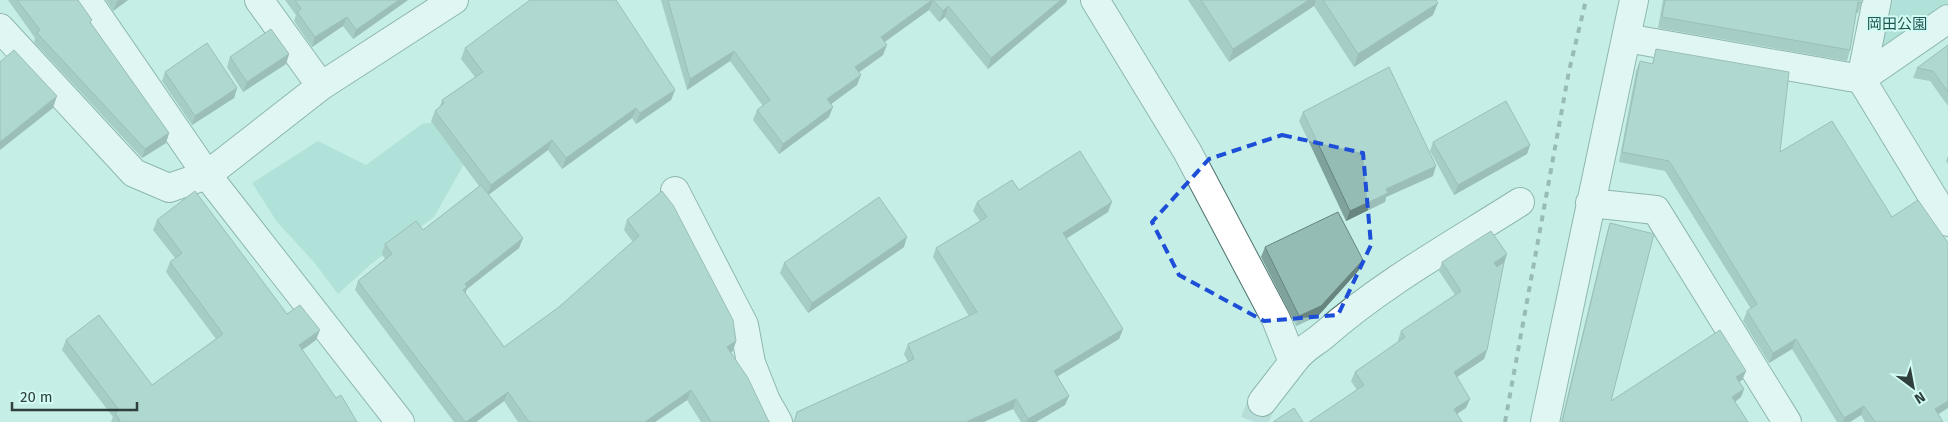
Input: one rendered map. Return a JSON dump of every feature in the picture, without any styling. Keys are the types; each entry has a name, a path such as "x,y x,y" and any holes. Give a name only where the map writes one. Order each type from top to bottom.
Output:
{"street":[{"path":"87,0 207,175 400,422"},
{"path":"258,0 321,86"},
{"path":"0,28 134,173 169,188 207,175 321,86 454,0"},
{"path":"1095,0 1187,151 1276,319 1293,362"},
{"path":"1545,422 1634,0"},
{"path":"1877,0 1861,79 1948,222"},
{"path":"1626,38 1861,79 1948,19"},
{"path":"675,190 744,325 751,363 766,402 778,422"},
{"path":"1262,402 1303,348 1320,338 1357,306 1520,202"},
{"path":"1590,203 1656,210 1787,422"}],"highlighted area":[{"path":"1282,135 1363,153 1371,245 1338,315 1264,321 1179,275 1152,222 1209,159"}],"green space":[{"name":"岡田公園","path":"1877,0 1948,0 1948,19 1861,79"},
{"path":"471,115 481,134 434,217 371,264 338,294 313,261 277,222 252,183 318,141 366,165 422,124"}],"building":[{"path":"17,0 78,0 92,20 90,22 169,133 145,149 37,33 40,30"},
{"path":"295,0 399,0 356,30 347,17 315,37 297,12 301,9"},
{"path":"530,0 616,0 675,90 640,113 636,108 566,158 552,140 491,185 435,111 444,103 442,100 483,72 465,48"},
{"path":"668,0 932,0 881,37 887,45 855,67 861,75 827,99 833,107 783,144 757,110 770,100 734,51 690,79"},
{"path":"933,0 1061,0 991,58 948,6 943,11"},
{"path":"1201,0 1309,0 1233,49"},
{"path":"1323,0 1436,0 1438,3 1358,54"},
{"path":"1665,0 1863,0 1862,3 1858,2 1850,50 1662,17"},
{"path":"271,29 289,54 247,82 230,57"},
{"path":"207,43 237,88 195,116 165,72"},
{"path":"1948,45 1948,92 1933,71 1917,68"},
{"path":"1656,49 1789,72 1780,152 1832,121 1892,217 1918,200 1948,243 1948,401 1935,409 1943,422 1875,422 1864,406 1844,418 1796,339 1773,353 1747,311 1757,304 1669,161 1622,152 1640,61 1653,64"},
{"path":"14,50 57,96 0,142 0,62"},
{"path":"1389,67 1436,166 1386,189 1388,193 1350,211 1303,112"},
{"path":"1506,101 1530,145 1458,185 1433,142"},
{"path":"1080,151 1112,202 1063,233 1123,329 1054,371 1069,396 1028,419 1016,399 966,422 793,422 797,412 914,359 908,344 977,312 936,248 987,217 977,202 1012,180 1019,190"},
{"path":"481,185 523,238 465,284 467,287 463,290 504,347 559,307 639,236 627,220 662,191 673,205 733,320 736,341 727,347 748,378 770,422 711,422 691,390 645,422 529,422 508,392 465,422 358,281 392,254 385,244 416,221 423,230"},
{"path":"195,191 287,314 300,305 320,330 299,345 336,398 341,395 357,422 117,422 120,420 115,413 119,410 66,340 99,315 152,385 223,334 170,262 182,253 157,220"},
{"path":"879,197 907,237 812,303 784,263"},
{"path":"1338,212 1363,260 1321,306 1299,316 1265,247"},
{"path":"1610,223 1654,234 1611,401 1720,330 1746,371 1736,377 1744,389 1732,397 1748,422 1562,422"},
{"path":"1491,231 1507,254 1494,263 1497,267 1504,262 1487,350 1454,372 1470,399 1454,409 1462,422 1309,422 1364,385 1355,372 1405,337 1401,331 1461,291 1442,262"},
{"path":"1294,408 1303,422 1273,422"}],"tunnel":[{"path":"1254,422 1262,402"}],"railway":[{"path":"1505,422 1569,71 1586,0"}]}
